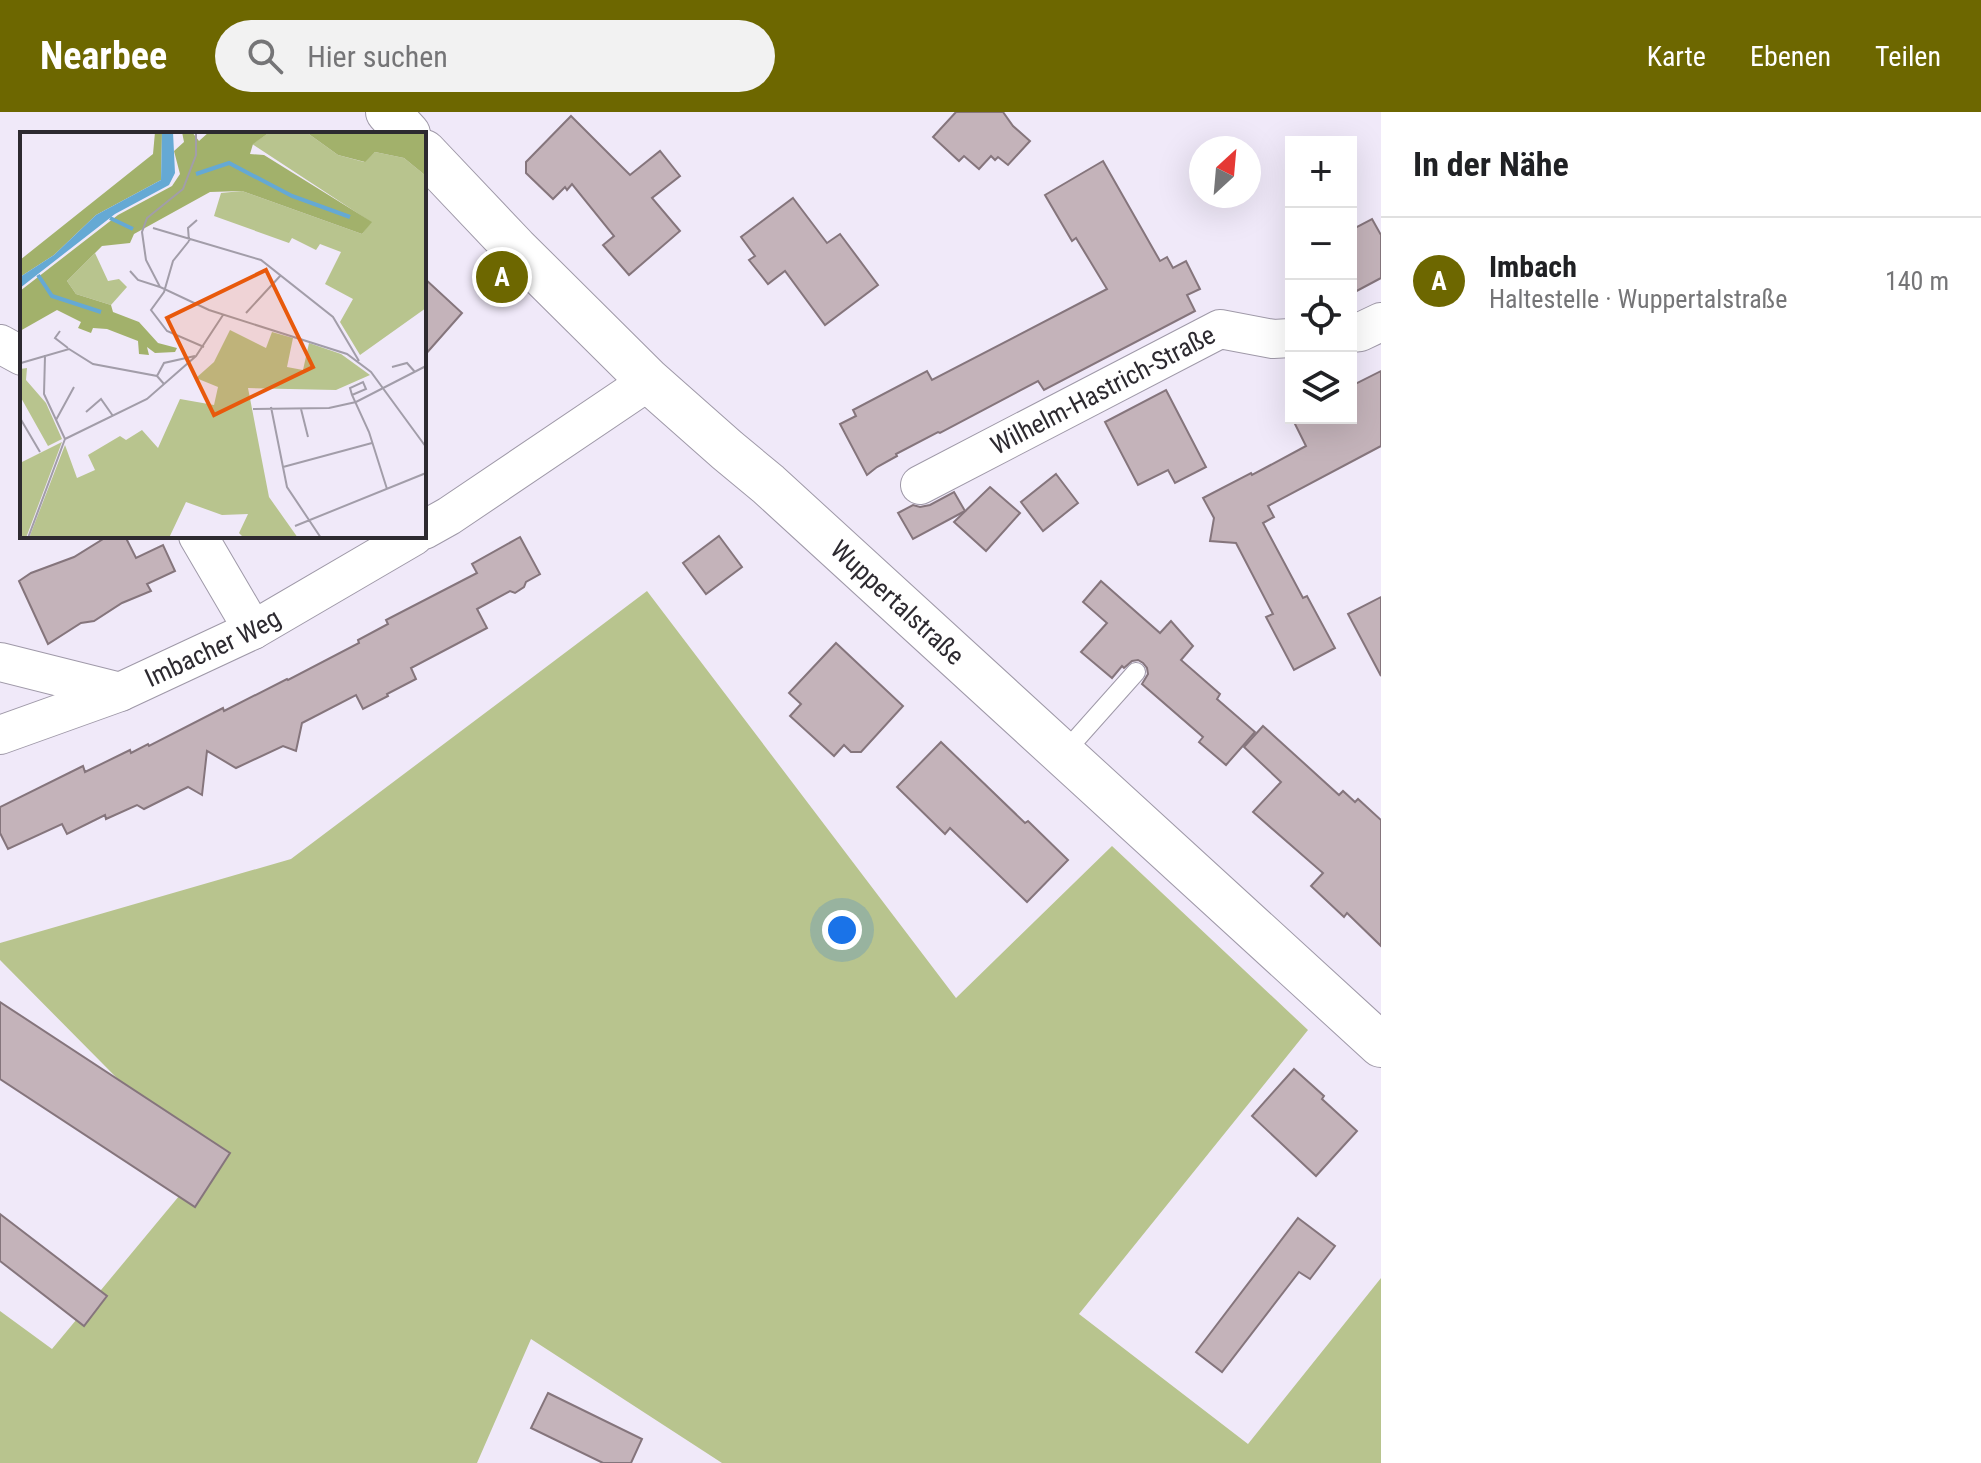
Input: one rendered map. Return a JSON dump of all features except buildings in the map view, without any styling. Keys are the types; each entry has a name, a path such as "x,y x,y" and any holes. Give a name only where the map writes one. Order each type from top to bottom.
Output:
{"main road":[{"path":"388,112 406,132"},
{"name":"Wuppertalstraße","path":"426,154 649,381 768,484 1381,1045"}],"street":[{"path":"1357,332 1381,322"},
{"name":"Wilhelm-Hastrich-Straße","path":"920,485 1220,329 1285,338"},
{"path":"0,344 20,355"},
{"path":"426,529 649,381"},
{"path":"199,538 253,630"},
{"name":"Imbacher Weg","path":"0,735 120,692 253,630 411,538"},
{"path":"0,662 120,692"}],"lane":[{"path":"1062,755 1136,672"}],"green space":[{"path":"647,591 956,998 1112,846 1308,1030 1079,1314 1248,1444 1381,1278 1381,1463 722,1463 531,1339 477,1463 0,1463 0,1311 52,1349 204,1166 0,960 0,943 291,859"}],"place":[{"name":"Imbach","path":"502,277"}]}
